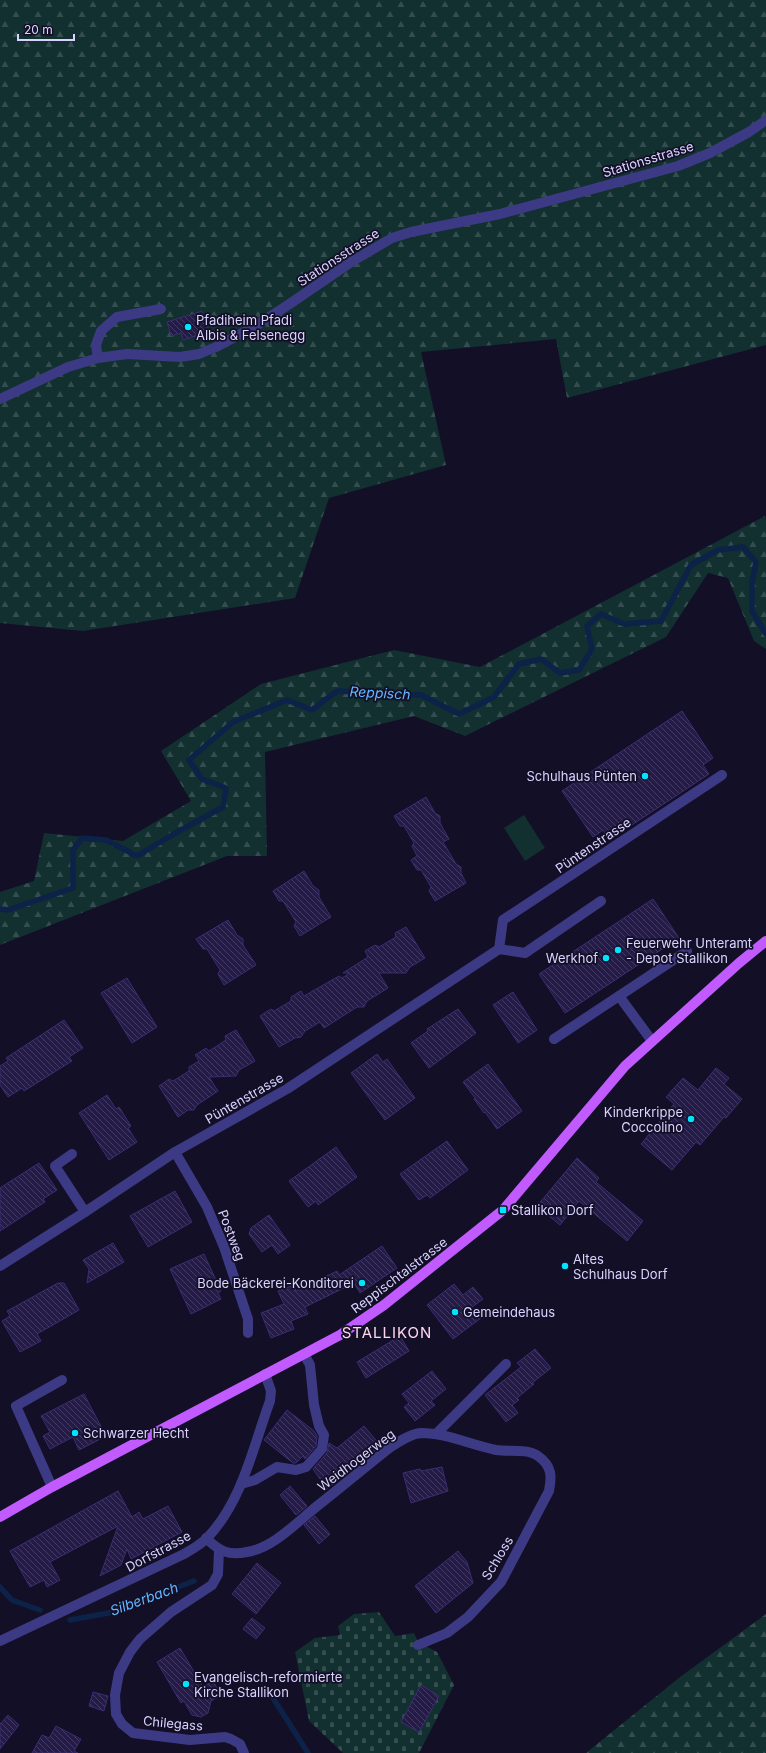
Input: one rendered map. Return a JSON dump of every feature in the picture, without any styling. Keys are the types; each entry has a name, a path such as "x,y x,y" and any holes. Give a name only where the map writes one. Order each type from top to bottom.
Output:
{"main road":[{"name":"Reppischtalstrasse","path":"0,1517 52,1487 340,1335 384,1305 503,1210 594,1105 615,1078 652,1041 739,962 766,941"}],"street":[{"name":"Stationsstrasse","path":"0,399 68,367 98,358 127,354 180,357 199,354 216,348 254,327 351,262 392,238 411,232 500,214 678,166 710,153 749,132 766,120"},
{"path":"98,358 96,345 101,330 117,317 161,309"},
{"name":"Püntenstrasse","path":"0,1266 175,1152 287,1089 499,949 503,920 722,776"},
{"path":"499,949 525,954 601,901"},
{"path":"554,1039 686,951"},
{"path":"619,996 652,1041"},
{"name":"Postweg","path":"175,1152 207,1207 221,1240 248,1319 248,1333"},
{"path":"72,1154 55,1166 85,1212"},
{"path":"241,1484 255,1480 276,1467 296,1470 306,1467 322,1449 324,1435 319,1426 314,1405 310,1365 304,1354"},
{"path":"436,1434 506,1364"},
{"name":"Dorfstrasse","path":"0,1642 184,1554 206,1538 223,1517 234,1500 241,1484 270,1401 272,1391 265,1374"},
{"path":"52,1487 16,1406 62,1380"},
{"name":"Weidhogerweg","path":"218,1550 247,1553 263,1548 388,1449 403,1439 419,1433 436,1434 496,1450 523,1452 537,1455 547,1465 552,1476"},
{"name":"Schloss","path":"418,1645 447,1633 463,1621 501,1582 549,1491 552,1476"},
{"path":"206,1538 218,1550"},
{"name":"Chilegass","path":"218,1550 218,1574 212,1585 165,1617 140,1639 130,1652 119,1672 115,1695 116,1714 122,1724 133,1733 190,1740 225,1737 240,1744 244,1753"}],"green space":[{"path":"0,0 766,0 766,345 567,398 556,339 421,352 446,465 329,498 295,598 83,631 0,623"},
{"path":"765,516 766,649 754,641 728,578 708,573 666,637 465,736 414,716 265,752 267,856 227,856 0,945 0,892 34,881 44,833 123,841 191,801 161,751 261,684 394,650 480,667"},
{"path":"524,815 545,848 525,861 504,828"},
{"path":"379,1612 395,1636 414,1633 418,1642 437,1652 454,1685 419,1753 343,1753 309,1721 295,1652 315,1638 340,1635 338,1626 354,1614"},
{"path":"766,1614 766,1753 586,1753 680,1677"}],"building":[{"name":"Pfadiheim Pfadi Albis & Felsenegg","path":"202,311 209,331 183,340 181,333 171,336 167,322"},
{"name":"Schulhaus Pünten","path":"682,711 713,758 703,765 709,774 609,840 603,830 593,837 562,791"},
{"path":"426,797 435,813 440,816 440,823 449,839 443,842 456,864 461,867 461,873 466,883 435,901 429,891 431,887 421,870 417,870 411,860 417,856 412,846 414,843 404,826 400,826 394,816"},
{"path":"304,871 313,886 319,890 319,897 331,917 300,936 294,926 296,922 283,901 279,901 273,891"},
{"name":"Werkhof","path":"653,899 679,938 565,1013 539,974"},
{"path":"228,920 237,935 243,939 243,945 256,965 224,985 218,974 220,970 207,949 203,949 196,939"},
{"path":"406,927 425,958 410,967 406,973 379,973 388,988 367,1001 364,1007 357,1007 324,1028 320,1022 305,1031 301,1037 295,1038 279,1047 260,1016 271,1009 274,1011 291,1001 291,997 301,991 304,996 339,976 342,978 350,973 343,973 368,957 365,951 375,945 379,947 396,937 395,933"},
{"path":"127,978 157,1027 132,1043 101,993"},
{"path":"513,992 537,1030 518,1043 493,1005"},
{"path":"458,1009 476,1033 429,1068 411,1043 428,1031 427,1029"},
{"path":"64,1020 83,1048 69,1057 72,1061 24,1091 22,1088 8,1097 0,1085 0,1066 8,1061 6,1058"},
{"path":"236,1030 255,1061 239,1070 236,1076 209,1077 218,1091 197,1105 194,1110 188,1110 178,1117 159,1086 169,1079 173,1081 189,1071 189,1067 199,1061 195,1055 206,1048 209,1051 226,1040 225,1036"},
{"path":"377,1054 383,1062 387,1059 415,1098 385,1120 351,1073"},
{"path":"488,1064 522,1111 497,1129 463,1082"},
{"name":"Kinderkrippe Coccolino","path":"716,1068 729,1078 724,1084 742,1099 700,1145 696,1142 672,1170 641,1144 674,1104 666,1097 683,1078 698,1090"},
{"path":"107,1095 116,1109 119,1107 131,1126 128,1128 137,1142 109,1160 79,1113"},
{"path":"447,1141 468,1170 430,1198 427,1195 419,1200 400,1174"},
{"path":"336,1147 357,1177 318,1205 316,1201 308,1207 289,1181"},
{"name":"Altes Schulhaus Dorf","path":"577,1158 599,1178 596,1182 643,1221 627,1241 579,1201 560,1225 537,1206"},
{"path":"39,1163 57,1190 43,1199 45,1202 0,1231 0,1188"},
{"path":"175,1191 192,1222 148,1247 130,1216"},
{"path":"269,1215 290,1245 278,1254 272,1245 262,1252 249,1234 251,1228"},
{"path":"113,1243 124,1262 87,1283 89,1269 83,1260"},
{"path":"382,1246 397,1268 360,1293 354,1283 305,1307 308,1314 291,1321 294,1329 271,1338 261,1313 284,1304 278,1291 294,1285 296,1291 337,1271 339,1275"},
{"path":"204,1254 221,1291 218,1293 221,1299 191,1314 170,1269"},
{"path":"58,1283 64,1283 79,1310 37,1334 41,1341 20,1352 2,1321 10,1316 7,1311"},
{"name":"Gemeindehaus","path":"454,1284 463,1295 473,1287 483,1299 472,1307 481,1318 453,1339 427,1305"},
{"path":"400,1336 409,1351 366,1378 357,1362"},
{"path":"535,1349 551,1368 532,1383 534,1384 517,1398 519,1400 512,1405 518,1413 506,1422 485,1395 521,1367 517,1363"},
{"path":"432,1371 446,1389 431,1401 435,1405 415,1421 404,1407 409,1403 402,1394"},
{"path":"84,1394 106,1436 79,1450 73,1437 50,1449 43,1436 50,1432 41,1416"},
{"path":"287,1410 314,1431 317,1436 316,1446 305,1459 303,1456 296,1463 293,1463 264,1440"},
{"path":"364,1426 381,1446 327,1489 313,1469 327,1453 329,1443 337,1448"},
{"path":"442,1467 448,1491 411,1503 403,1473 420,1469 421,1471"},
{"path":"290,1486 307,1506 296,1515 280,1495"},
{"path":"118,1491 132,1517 139,1512 143,1519 168,1506 182,1532 131,1559 127,1549 121,1565 100,1576 118,1526 50,1562 60,1580 47,1587 44,1580 30,1587 10,1551"},
{"path":"315,1516 330,1534 319,1544 304,1525"},
{"path":"458,1551 467,1562 473,1583 436,1613 415,1586"},
{"path":"257,1563 281,1583 256,1614 232,1594"},
{"path":"252,1618 265,1628 256,1639 243,1629"},
{"name":"Evangelisch-reformierte Kirche Stallikon","path":"180,1648 203,1687 213,1681 221,1695 211,1701 208,1713 201,1717 192,1715 184,1701 181,1703 157,1662"},
{"path":"421,1685 439,1696 419,1732 401,1722"},
{"path":"93,1692 108,1696 104,1711 89,1706"},
{"path":"8,1715 19,1725 0,1749 0,1724"},
{"path":"56,1726 81,1739 74,1751 78,1753 32,1753 42,1735 49,1738"}],"waterway":[{"name":"Reppisch","path":"0,909 8,910 73,888 73,850 82,838 106,840 137,856 223,807 226,788 202,779 189,760 233,722 287,700 312,710 337,691 421,695 459,714 494,697 519,664 541,659 560,673 579,670 592,649 587,626 601,614 624,624 661,621 691,565 718,550 743,547 756,562 752,583 752,611 766,634"},
{"name":"Silberbach","path":"70,1620 114,1612 194,1581"},
{"name":"Silberbach","path":"0,1587 12,1600 40,1610"},
{"name":"Silberbach","path":"268,1690 308,1753"}],"place":[{"name":"Pfadiheim Pfadi Albis & Felsenegg","path":"188,327"},
{"name":"Schulhaus Pünten","path":"645,776"},
{"name":"Feuerwehr Unteramt - Depot Stallikon","path":"618,950"},
{"name":"Werkhof","path":"606,958"},
{"name":"Kinderkrippe Coccolino","path":"691,1119"},
{"name":"Stallikon Dorf","path":"503,1210"},
{"name":"Altes Schulhaus Dorf","path":"565,1266"},
{"name":"Bode Bäckerei-Konditorei","path":"362,1283"},
{"name":"Gemeindehaus","path":"455,1312"},
{"name":"Schwarzer Hecht","path":"75,1433"},
{"name":"Evangelisch-reformierte Kirche Stallikon","path":"186,1684"}],"district":[{"name":"STALLIKON","path":"387,1333"}]}
